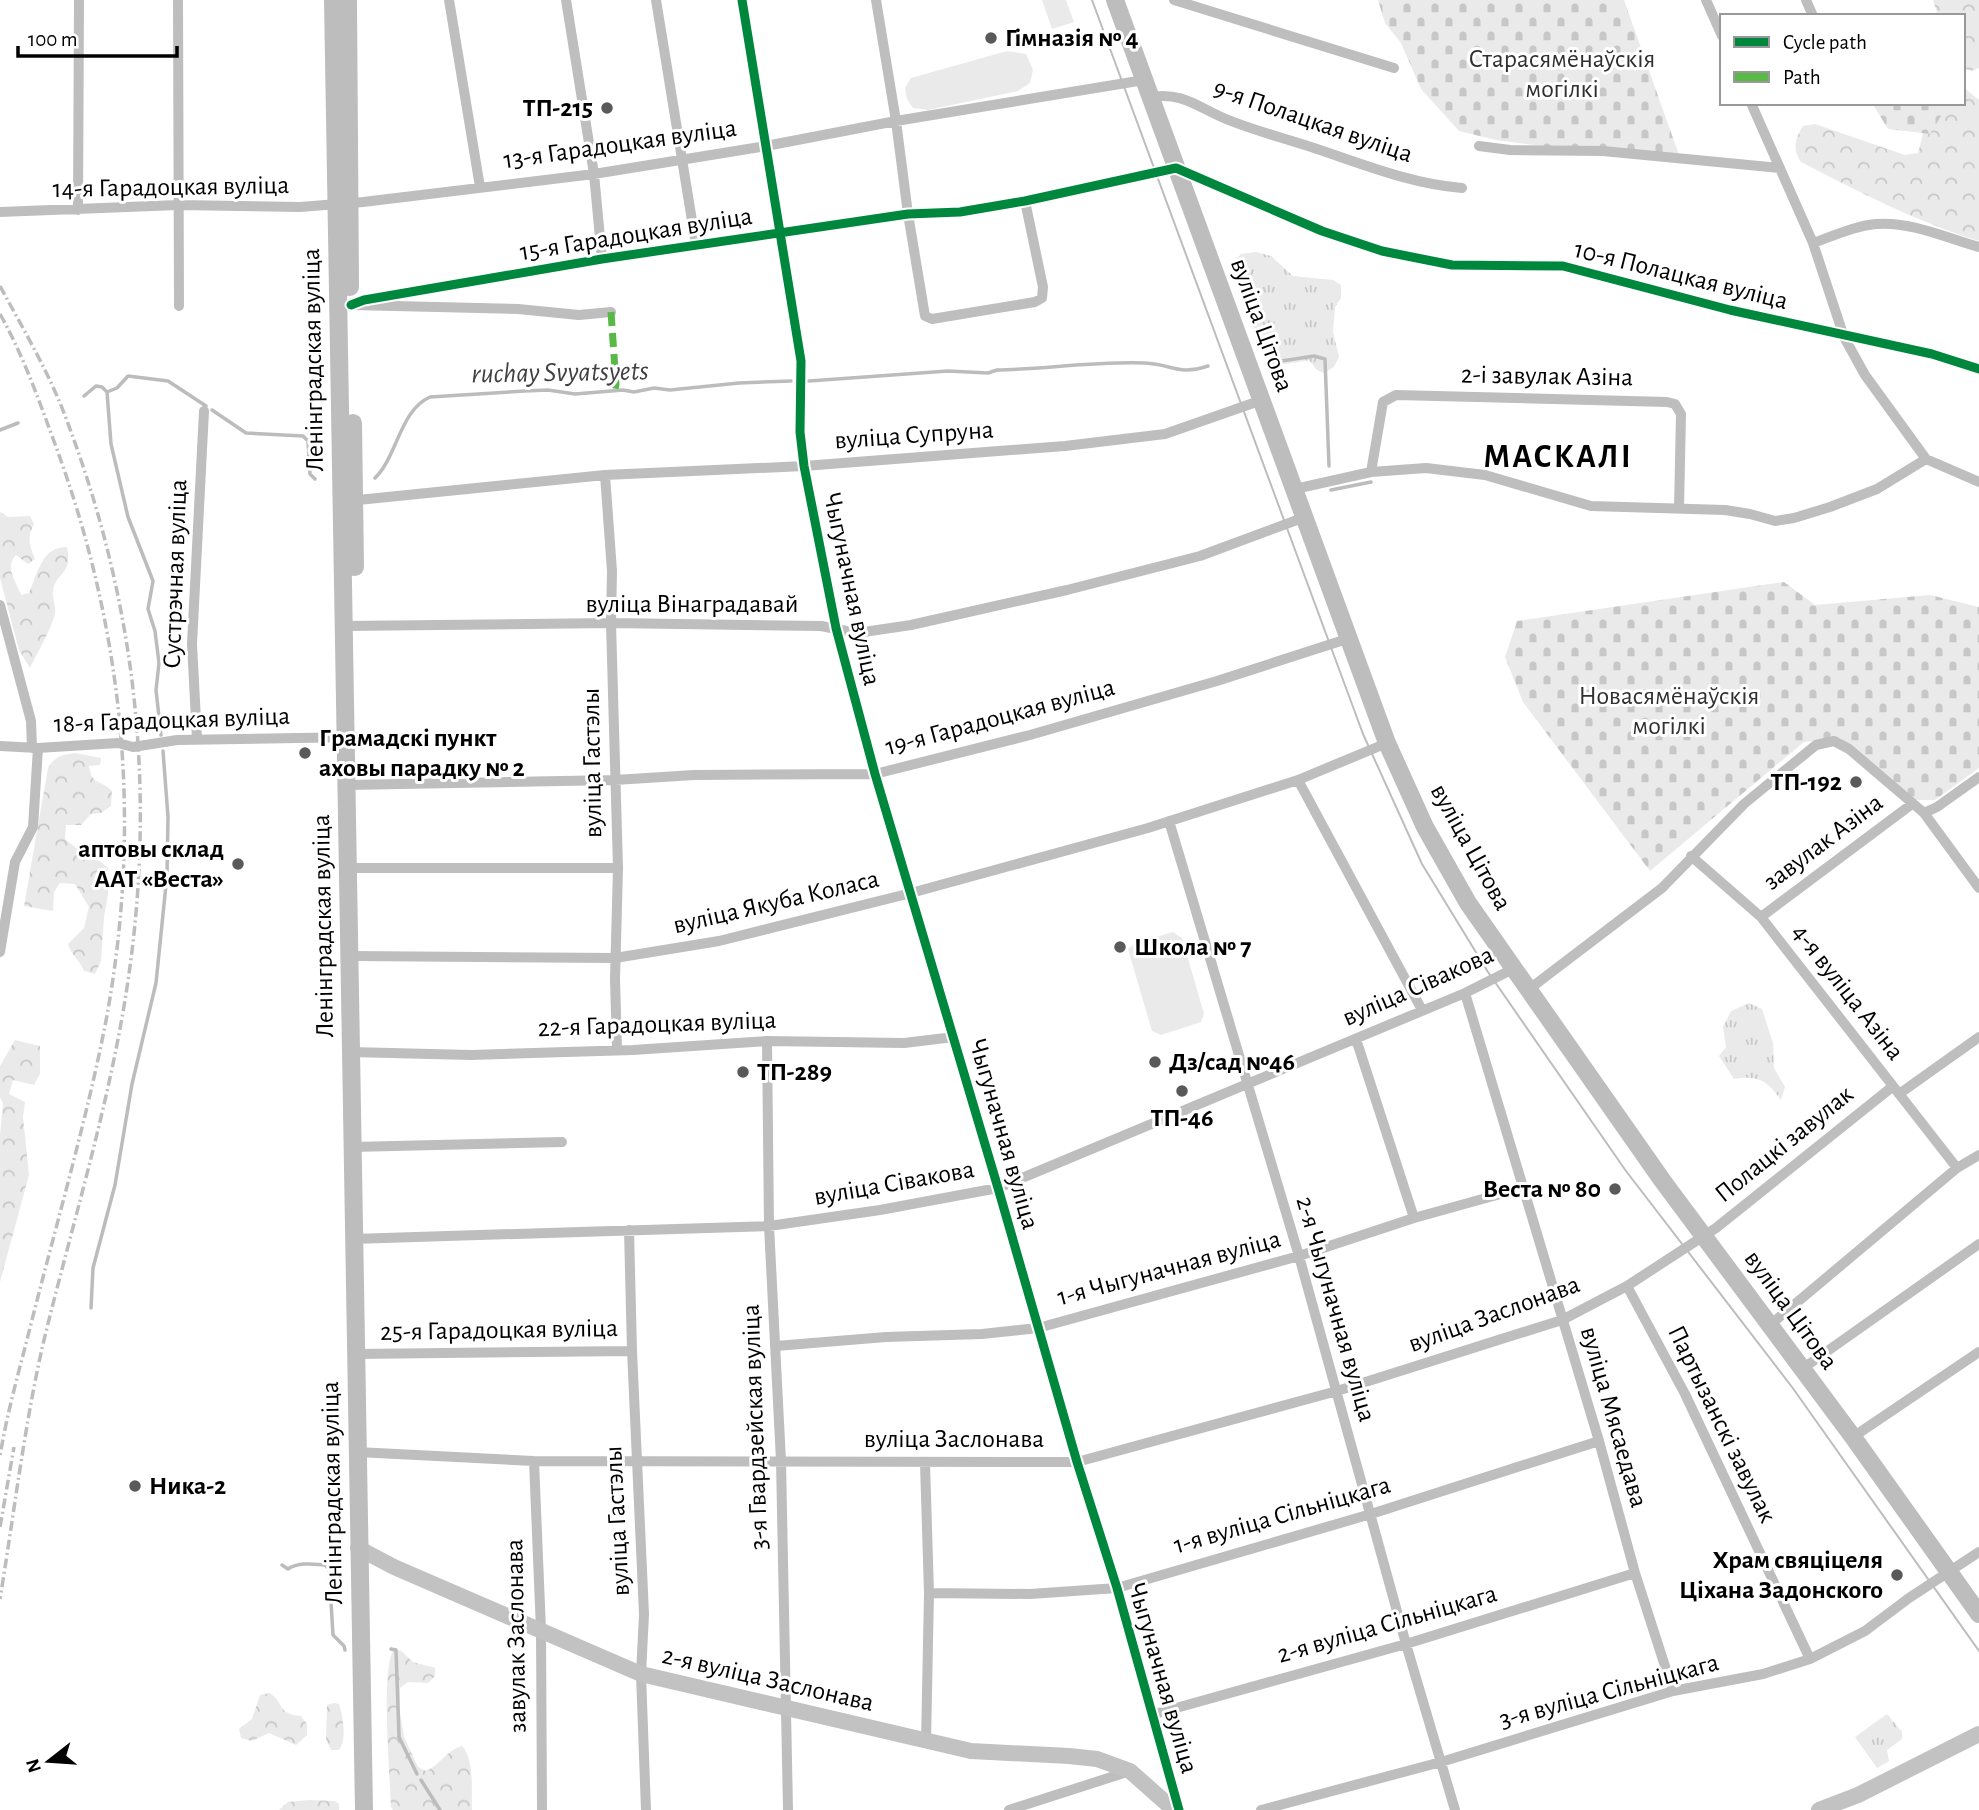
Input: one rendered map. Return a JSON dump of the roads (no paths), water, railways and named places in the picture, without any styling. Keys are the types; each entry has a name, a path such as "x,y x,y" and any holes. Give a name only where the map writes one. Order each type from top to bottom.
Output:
{"main road":[{"name":"Ленінградская вуліца","path":"333,0 343,203 369,1803"},
{"name":"Ленінградская вуліца","path":"343,203 348,0"},
{"name":"вуліца Цітова","path":"1115,0 1387,743 1425,827 1452,877 1513,969 1662,1180 1853,1437 1979,1614"},
{"name":"2-я вуліца Заслонава","path":"364,1551 641,1674 971,1751 1097,1759 1130,1771 1177,1810"},
{"path":"1819,1810 1868,1791 1979,1734"}],"street":[{"path":"78,210 79,0"},
{"path":"178,0 179,306"},
{"path":"449,0 480,187"},
{"path":"566,0 594,174 602,259"},
{"path":"656,0 696,245"},
{"name":"Чыгуначная вуліца","path":"741,0 801,361 800,432 804,466 836,628 875,774 1116,1588 1177,1810"},
{"path":"876,0 897,121 908,214 925,316 932,319 1035,302 1042,298 1043,288 1025,201"},
{"path":"1174,0 1394,68"},
{"path":"1706,0 1720,32"},
{"name":"13-я Гарадоцкая вуліца","path":"343,203 594,174 897,121 1147,88"},
{"name":"9-я Полацкая вуліца","path":"1147,88 1180,97 1225,119 1403,178 1462,188"},
{"path":"1752,105 1812,243 1844,337 1865,375 1926,459 1979,482"},
{"path":"1479,146 1603,151 1780,168"},
{"name":"15-я Гарадоцкая вуліца","path":"345,305 602,259 908,214 960,212 1025,201 1176,168"},
{"name":"10-я Полацкая вуліца","path":"1176,168 1322,231 1382,251 1452,265 1563,266 1730,310 1844,337 1932,354 1979,369"},
{"name":"14-я Гарадоцкая вуліца","path":"3,212 178,205 300,207 343,203"},
{"path":"1812,243 1852,229 1877,224 1898,224 1979,247"},
{"path":"345,305 518,309 579,315 611,312"},
{"name":"2-і завулак Азіна","path":"1371,472 1383,402 1396,395 1667,402 1675,404 1681,414 1679,508"},
{"name":"вуліца Супруна","path":"348,501 416,492 605,475 804,466 1065,446 1165,434 1262,400"},
{"name":"Сустрэчная вуліца","path":"197,740 192,644 204,411"},
{"path":"1295,489 1371,472 1426,468 1485,475 1591,506 1725,510 1750,513 1775,521 1830,507 1877,489 1926,459"},
{"name":"вуліца Гастэлы","path":"605,475 612,571 618,868 615,958 617,1050"},
{"name":"вуліца Вінаградавай","path":"350,626 611,623 821,626 857,633 911,625 1068,590 1200,556 1305,517"},
{"path":"0,605 31,721 35,748 33,827 15,862 0,952"},
{"name":"19-я Гарадоцкая вуліца","path":"352,785 615,780 694,775 875,774 1030,735 1190,689 1350,638"},
{"name":"18-я Гарадоцкая вуліца","path":"0,746 35,748 118,743 133,747 197,740 351,737"},
{"path":"1528,990 1662,888 1744,804 1816,745 1834,741 1849,749 1924,813 1979,888"},
{"name":"вуліца Якуба Коласа","path":"356,956 615,958 719,941 911,893 1169,821 1298,780 1387,743"},
{"path":"1298,780 1422,1010"},
{"path":"1924,813 1977,782"},
{"name":"завулак Азіна","path":"1761,917 1912,804"},
{"name":"2-я Чыгуначная вуліца","path":"1169,821 1299,1256 1406,1644 1455,1810"},
{"name":"4-я вуліца Азіна","path":"1691,856 1761,917 1957,1168"},
{"path":"354,868 618,868"},
{"name":"вуліца Сівакова","path":"359,1239 769,1226 880,1210 999,1188 1465,993 1513,969"},
{"name":"вуліца Мясаедава","path":"1465,993 1599,1441 1635,1573 1673,1691"},
{"name":"22-я Гарадоцкая вуліца","path":"357,1052 471,1055 766,1041 904,1043 954,1037"},
{"name":"Полацкі завулак","path":"1704,1236 1896,1090 1979,1037"},
{"path":"1356,1039 1414,1218"},
{"name":"3-я Гвардзейская вуліца","path":"766,1041 769,1226 781,1461 788,1810"},
{"path":"358,1147 562,1142"},
{"path":"1770,1325 1957,1168 1979,1155"},
{"name":"1-я Чыгуначная вуліца","path":"776,1346 886,1337 982,1334 1038,1328 1299,1256 1414,1218 1522,1188"},
{"name":"вуліца Гастэлы","path":"629,1230 644,1614 641,1674 646,1810"},
{"name":"вуліца Заслонава","path":"363,1452 534,1461 1077,1462 1337,1391 1562,1320 1627,1286 1704,1236"},
{"path":"1802,1369 1979,1244"},
{"name":"Партызанскі завулак","path":"1627,1286 1685,1394 1810,1659"},
{"name":"25-я Гарадоцкая вуліца","path":"361,1354 632,1351"},
{"path":"1853,1437 1979,1352"},
{"name":"1-я вуліца Сільніцкага","path":"929,1593 1030,1594 1116,1588 1371,1514 1599,1441"},
{"name":"завулак Заслонава","path":"534,1461 541,1630 542,1810"},
{"path":"925,1463 929,1593 926,1742"},
{"name":"3-я вуліца Сільніцкага","path":"1261,1810 1441,1762 1673,1691 1763,1674 1810,1659 1865,1631 1979,1552"},
{"name":"2-я вуліца Сільніцкага","path":"1151,1715 1406,1644 1635,1573"},
{"path":"1009,1810 1130,1771"}],"waterway":[{"name":"ruchay Svyatsyets","path":"1268,363 1314,356 1325,359 1329,466"},
{"name":"ruchay Svyatsyets","path":"809,381 948,371 988,373 997,370 1108,363 1145,363 1182,370 1208,366"},
{"name":"ruchay Svyatsyets","path":"84,396 96,386 107,392 117,388 128,376 168,381 206,406"},
{"name":"ruchay Svyatsyets","path":"375,478 389,458 412,412 430,397 548,390 575,394 623,390 634,392 654,388 670,390 791,381"},
{"path":"107,392 111,444 128,517 153,581 148,609 155,631 159,663 156,690 161,735"},
{"name":"ruchay Svyatsyets","path":"212,410 246,433 303,436 308,441 310,474 315,479"},
{"name":"ruchay Svyatsyets","path":"0,430 18,423"},
{"path":"1331,490 1371,482"},
{"path":"91,1308 93,1268 115,1185 132,1084 156,983 167,875 168,817 163,751"},
{"path":"282,1565 288,1569 301,1564 325,1565 329,1569 333,1635 345,1650"},
{"path":"391,1649 396,1650 399,1737 417,1774"},
{"path":"421,1780 440,1810"}],"tram line":[{"path":"1092,0 1363,734 1422,864 1488,972 1626,1171 1792,1387 1979,1651"}],"railway":[{"path":"0,286 57,397 90,489 111,566 126,642 136,719 140,797 139,875 132,954 119,1034 36,1376 0,1599"},
{"path":"0,314 23,362 55,444 79,515 98,587 112,659 124,804 123,878 117,952 105,1026 0,1456"},
{"path":"0,1527 14,1447"}],"place":[{"name":"Гімназія № 4","path":"991,38"},
{"name":"ТП-215","path":"607,108"},
{"name":"Грамадскі пункт аховы парадку № 2","path":"305,753"},
{"name":"ТП-192","path":"1856,782"},
{"name":"аптовы склад ААТ «Веста»","path":"238,864"},
{"name":"Школа № 7","path":"1120,947"},
{"name":"Дз/сад №46","path":"1155,1062"},
{"name":"ТП-289","path":"743,1072"},
{"name":"ТП-46","path":"1182,1091"},
{"name":"Веста № 80","path":"1615,1189"},
{"name":"Ника-2","path":"135,1486"},
{"name":"Храм свяціцеля Ціхана Задонского","path":"1897,1575"}],"district":[{"name":"МАСКАЛІ","path":"1558,457"}],"park label":[{"name":"Старасямёнаўскія могілкі","path":"1562,74"},
{"name":"Новасямёнаўскія могілкі","path":"1669,711"}]}
